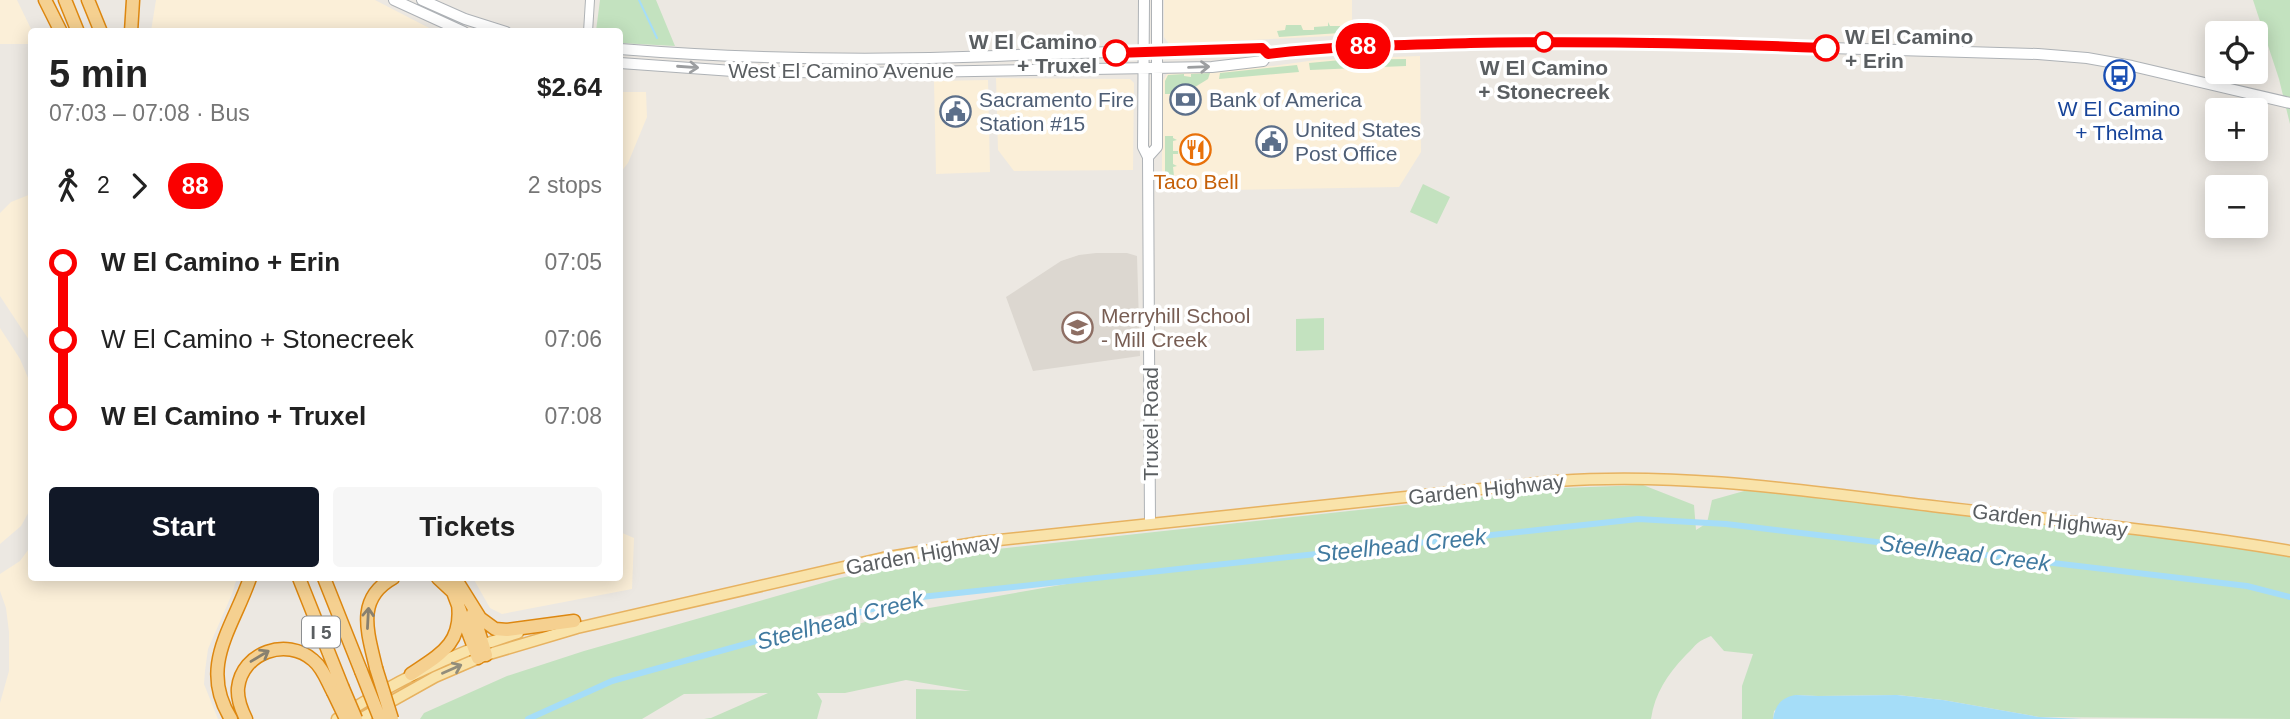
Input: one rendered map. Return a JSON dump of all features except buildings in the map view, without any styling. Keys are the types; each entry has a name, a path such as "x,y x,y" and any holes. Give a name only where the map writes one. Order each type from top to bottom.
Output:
{"highway":[{"path":"45,0 59,28"},
{"path":"65,0 76,28"},
{"path":"88,0 99,28"},
{"path":"131,28 133,0"},
{"path":"231,719 218,688 217,666 221,645 249,581"},
{"name":"I 5","path":"300,581 338,689 358,719"},
{"name":"I 5","path":"325,581 380,719"},
{"path":"389,581 376,592 366,617 376,668 391,719"},
{"path":"441,581 484,622 501,630 574,621"},
{"path":"456,581 480,651"},
{"path":"411,674 451,644 464,604"},
{"path":"246,718 238,692 242,674 252,660 273,650 297,651 312,659 338,689 346,719"}],"main road":[{"path":"394,0 455,28"},
{"path":"422,0 493,28"},
{"name":"Truxel Road","path":"1144,0 1143,147 1148,157 1150,523"},
{"name":"Truxel Road","path":"1148,157 1157,147 1157,0"},
{"name":"West El Camino Avenue","path":"623,63 804,73 1157,68 1263,61 1268,54 1336,47 1637,42 2038,54 2087,58 2290,103"},
{"name":"West El Camino Avenue","path":"623,49 857,59 1157,53 1262,48 1268,54"},
{"name":"Garden Highway","path":"337,719 411,674 480,651 917,551 1150,523 1557,481 1692,479 2290,551"},
{"name":"Garden Highway","path":"358,719 480,651 527,630 686,603"}],"street":[{"path":"588,28 590,0"}],"shaded area":[{"path":"0,0 17,0 31,28 28,28 28,44 0,44"},
{"path":"156,0 375,0 429,28 151,28"},
{"path":"1164,0 1352,0 1352,35 1169,44 1164,37"},
{"path":"1420,56 1421,152 1399,187 1162,191 1162,82 1167,74 1316,60"},
{"path":"996,78 1130,79 1134,83 1133,170 1014,171 998,150"},
{"path":"988,80 990,172 936,174 934,81"},
{"path":"623,92 646,92 647,117 623,169"},
{"path":"28,195 28,338 0,296 0,213 11,202"},
{"name":"Merryhill School - Mill Creek","path":"1096,253 1127,253 1137,256 1140,356 1033,371 1006,297 1061,261"},
{"path":"0,328 20,359 28,378 28,513 21,526 0,544"},
{"path":"623,533 634,538 632,589 502,614 490,608 475,581 623,581"},
{"path":"28,550 28,581 236,581 208,649 205,671 204,684 218,719 0,719 0,703 9,671 9,632 6,608 0,591 0,574 20,561"}],"green space":[{"path":"600,0 656,0 675,46 623,43 623,28 596,28"},
{"path":"2253,0 2290,0 2290,124 2268,46 2268,21 2260,21"},
{"path":"1328,22 1330,26 1340,26 1340,33 1279,37 1277,31 1285,30 1286,25 1301,25 1303,30 1314,30 1314,27 1328,26"},
{"path":"1406,59 1406,66 1310,70 1309,63 1341,60"},
{"path":"1297,65 1299,72 1219,79 1220,73"},
{"path":"1210,73 1208,79 1195,87 1178,85 1177,94 1165,94 1168,75 1184,74 1191,77 1191,74"},
{"path":"1165,136 1173,136 1177,140 1173,141 1173,151 1178,151 1178,154 1173,154 1173,164 1177,166 1173,167 1174,176 1165,176"},
{"path":"1423,184 1450,197 1437,224 1410,212"},
{"path":"1324,318 1324,350 1296,351 1296,319"},
{"path":"1643,485 1694,505 1696,530 1707,523 1712,500 1762,486 2290,554 2290,719 2039,717 1898,695 1796,695 1774,711 1773,719 1742,719 1742,686 1753,654 1724,651 1711,636 1696,644 1667,677 1655,701 1651,719 916,719 916,689 971,691 906,680 845,693 817,693 822,701 817,719 704,719 768,693 684,694 642,719 420,719 424,713 507,676 584,651 840,578 969,552 1563,488","holes":["1135,572 895,614 758,651 815,617 912,598"]}],"water":[{"path":"1796,695 1897,695 1943,700 2039,717 2082,719 1773,719 1780,702"}],"waterway":[{"path":"639,0 657,38"},
{"name":"Steelhead Creek","path":"528,719 612,681 912,598 1638,519 1726,524 2247,586 2290,597"}],"bus line":[{"name":"88","path":"1116,53 1262,48 1268,54 1347,47 1535,42 1688,42 1826,48"}],"place":[{"name":"W El Camino + Stonecreek","path":"1544,42"},
{"name":"W El Camino + Erin","path":"1826,48"},
{"name":"W El Camino + Truxel","path":"1116,53"},
{"name":"W El Camino + Thelma","path":"2119,76"},
{"name":"Bank of America","path":"1186,99"},
{"name":"Sacramento Fire Station #15","path":"956,111"},
{"name":"United States Post Office","path":"1272,141"},
{"name":"Taco Bell","path":"1196,149"},
{"name":"Merryhill School - Mill Creek","path":"1078,327"}]}
